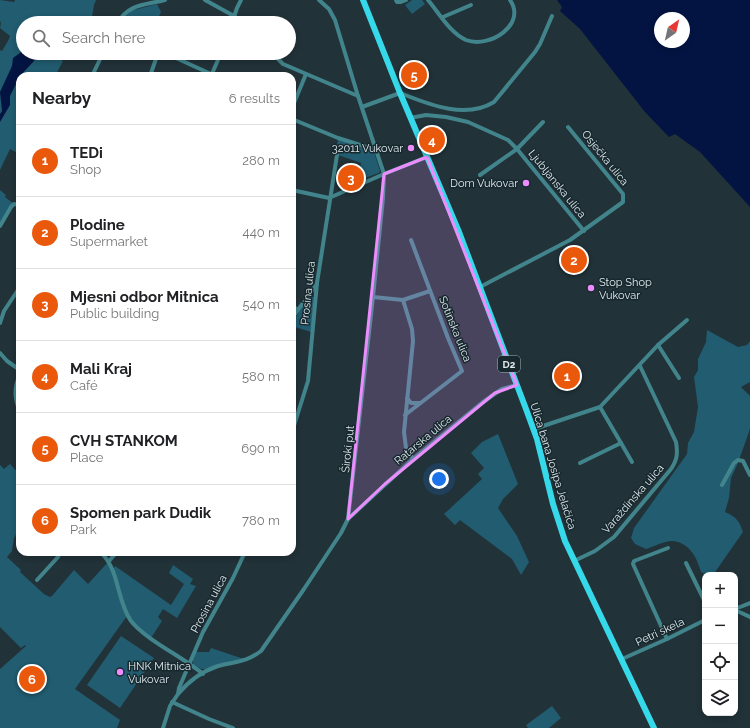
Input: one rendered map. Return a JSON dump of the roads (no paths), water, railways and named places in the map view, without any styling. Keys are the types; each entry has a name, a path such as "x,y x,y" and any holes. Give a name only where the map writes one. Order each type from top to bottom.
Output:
{"main road":[{"name":"Ulica bana Josipa Jelačića","path":"363,0 410,118 459,232 517,385 533,428 557,517 574,561 622,658 652,727"}],"street":[{"path":"123,16 126,11 133,8 165,0"},
{"path":"205,0 211,1 234,16 242,0"},
{"path":"319,0 329,9 335,20 384,174"},
{"path":"396,0 397,2 406,0"},
{"path":"428,0 455,33 465,39 483,42 496,38 507,29 513,18 513,6 510,0"},
{"path":"443,17 470,5"},
{"path":"362,107 400,93 426,103 458,110 480,109 487,106 494,102 535,52 552,16"},
{"path":"94,72 100,60"},
{"path":"151,72 156,60"},
{"path":"180,60 205,72"},
{"path":"212,72 218,60"},
{"path":"279,60 283,64 358,96"},
{"path":"296,98 306,74"},
{"name":"Ljubljanska ulica","path":"410,118 426,115 446,117 468,122 508,140 584,231"},
{"path":"296,121 338,138 376,150"},
{"path":"480,175 517,149 543,122"},
{"name":"Osječka ulica","path":"568,127 623,194 623,202 584,231"},
{"name":"Prosina ulica","path":"296,419 308,381 317,283 329,198 337,155"},
{"path":"296,191 329,198 427,157"},
{"name":"Široki put","path":"178,694 202,674 216,667 253,658 261,651 341,533 348,519 373,297 384,174"},
{"path":"0,226 11,207 14,204 16,204"},
{"path":"480,287 556,248 584,231"},
{"name":"Sotinska ulica","path":"405,416 462,371 410,240"},
{"path":"296,313 317,283"},
{"name":"Sotinska ulica","path":"373,297 404,300 430,291"},
{"path":"0,323 4,311 16,293"},
{"path":"404,300 413,335 404,432 406,448 413,458"},
{"path":"533,428 600,407 640,366 658,345 687,320"},
{"path":"658,345 679,378"},
{"path":"0,353 7,361 16,367"},
{"name":"Varaždinska ulica","path":"574,561 595,551 614,537 676,461 678,450 676,442 640,366"},
{"path":"16,382 14,392 16,400"},
{"name":"Ratarska ulica","path":"348,519 413,458 494,393 517,385"},
{"path":"407,398 412,403 421,402"},
{"path":"600,407 632,462"},
{"path":"580,463 621,443"},
{"path":"722,485 734,463 738,460 743,461 750,475"},
{"path":"667,639 632,564 634,561 668,548"},
{"path":"38,580 58,556"},
{"path":"104,556 109,561 123,606 131,620 151,638 202,674"},
{"path":"109,561 113,556"},
{"name":"Prosina ulica","path":"178,694 179,688 203,632 244,556"},
{"path":"686,563 702,596"},
{"path":"738,608 750,603"},
{"path":"738,611 750,618"},
{"name":"Petri skela","path":"622,658 667,639 702,622"},
{"path":"163,728 172,702 178,694"},
{"path":"172,702 204,717 233,728"}],"place":[{"name":"CVH STANKOM","path":"414,75"},
{"name":"Mali Kraj","path":"432,140"},
{"name":"32011 Vukovar","path":"411,148"},
{"name":"Mjesni odbor Mitnica","path":"351,178"},
{"name":"Dom Vukovar","path":"526,183"},
{"name":"Plodine","path":"574,260"},
{"name":"Stop Shop Vukovar","path":"591,288"},
{"name":"TEDi","path":"567,376"},
{"name":"HNK Mitnica Vukovar","path":"120,672"},
{"name":"Spomen park Dudik","path":"32,679"}]}
